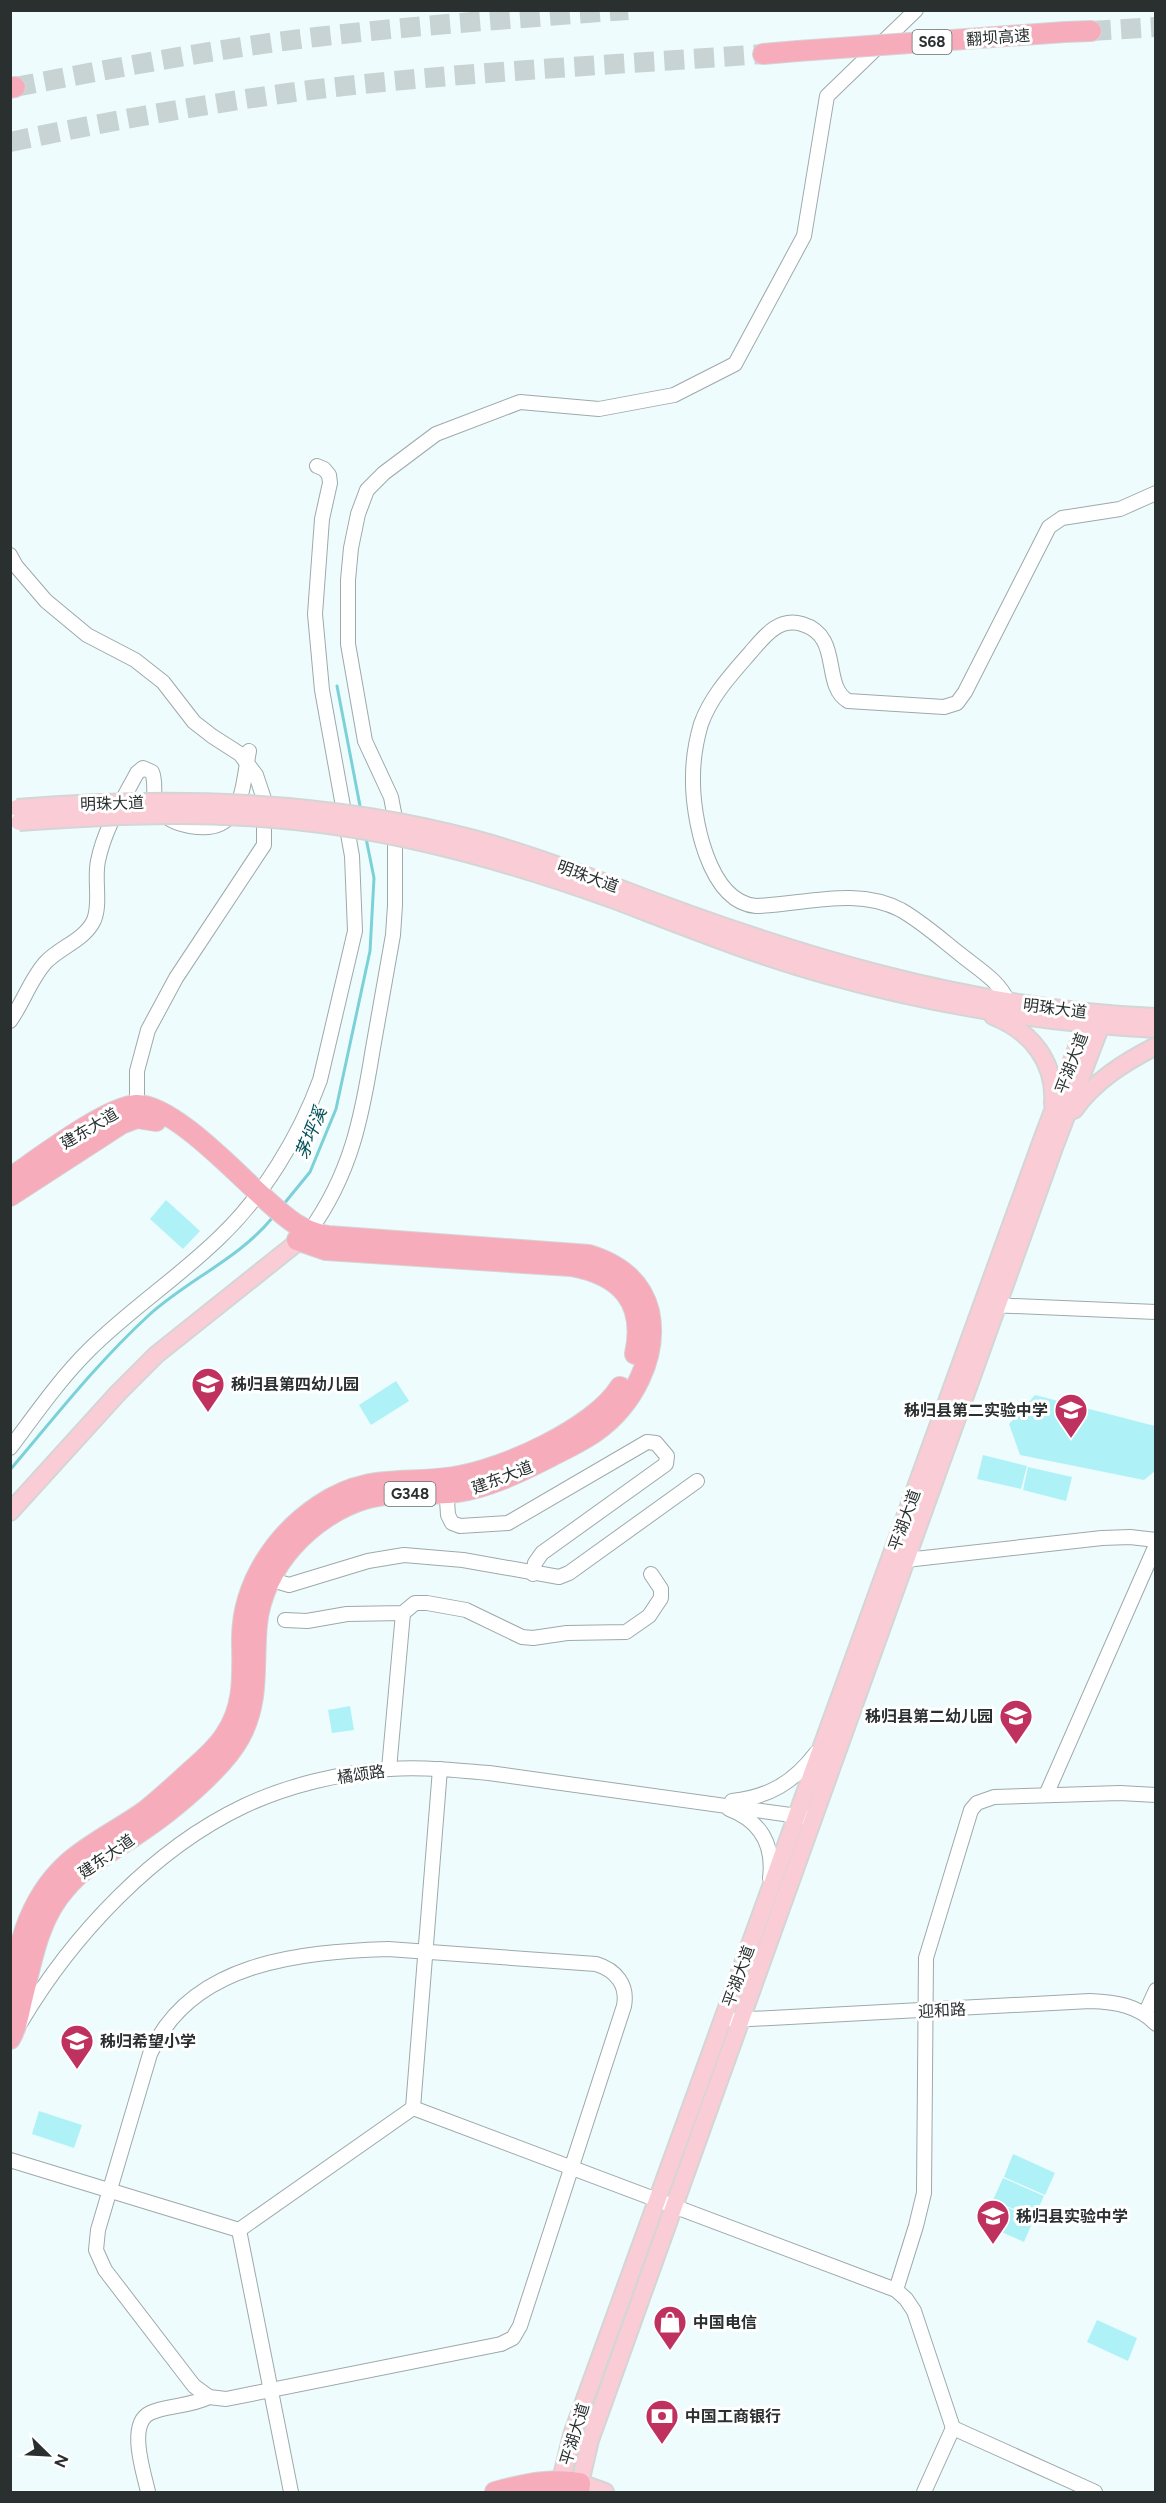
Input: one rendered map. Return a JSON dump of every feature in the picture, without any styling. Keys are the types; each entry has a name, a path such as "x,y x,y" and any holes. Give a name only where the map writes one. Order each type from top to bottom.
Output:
{"highway":[{"name":"翻坝高速","path":"763,54 1090,31"},
{"name":"建东大道","path":"10,1196 121,1124 137,1111"},
{"name":"建东大道","path":"10,1178 106,1115 137,1111 167,1128 297,1233 326,1250 571,1266 612,1279 622,1289 635,1314 637,1343 630,1369 608,1403 586,1422 515,1459 446,1486 377,1481 361,1485 332,1497 307,1514 284,1536 264,1577 246,1605 243,1620 242,1692 234,1720 227,1733 208,1755 159,1800 68,1863 47,1888 30,1918 16,1963 12,1985 12,2036"},
{"name":"建东大道","path":"12,2036 36,1944 53,1905 78,1874 167,1813 218,1765 239,1740 252,1710 255,1694 257,1620 264,1577"},
{"path":"495,2493 530,2483 570,2487"}],"main road":[{"name":"明珠大道","path":"14,815 175,801 249,803 322,810 398,822 472,838 546,861 614,893 824,974 895,993 967,1008 1155,1029"},
{"name":"明珠大道","path":"614,893 807,955 887,977 1095,1021 1155,1017"},
{"path":"967,1008 1011,1024 1029,1037 1043,1055 1051,1075 1053,1096 1048,1142"},
{"name":"平湖大道","path":"570,2487 590,2440 741,2021 805,1817 1048,1142 1095,1021"},
{"path":"1048,1142 1088,1093 1123,1064 1155,1046"},
{"path":"10,1512 118,1393 156,1356 297,1233"},
{"name":"平湖大道","path":"570,2487 572,2435 765,1902 805,1817 823,1744 898,1559"},
{"path":"570,2487 605,2493"}],"street":[{"path":"297,1233 335,1192 349,1160 359,1126 393,935 395,905 393,807 387,787 365,741 348,644 348,580 351,548 362,502 375,481 436,434 520,402 599,410 674,394 735,364 804,236 826,96 916,10"},
{"path":"10,1448 68,1372 88,1352 260,1202 316,1090 355,931 352,856 322,690 315,614 322,519 330,483 329,475 317,466"},
{"path":"1008,1002 999,986 920,922 890,905 868,899 846,898 756,906 741,903 728,894 710,861 696,819 693,772 700,729 715,695 762,640 776,627 792,622 810,627 822,638 829,652 838,692 848,701 944,706 957,703 965,692 1049,527 1062,518 1120,509 1155,493"},
{"path":"10,555 16,566 46,601 87,635 135,660 163,682 194,722 212,736 248,757 264,799 264,845 156,1012 137,1071 137,1111"},
{"path":"10,1021 45,963 83,934 94,919 97,909 96,879 107,828 140,770 147,768 152,772 154,800 162,813 182,825 205,827 221,824 233,814 241,798 248,757"},
{"path":"990,1305 1155,1312"},
{"path":"446,1486 448,1515 455,1525 508,1523 647,1442 656,1443 667,1456 666,1464 542,1553 535,1563 533,1574"},
{"path":"264,1577 289,1585 368,1561 404,1555 463,1560 559,1577 569,1573 697,1481"},
{"path":"898,1559 1102,1538 1130,1537 1155,1543 1046,1795"},
{"path":"285,1620 307,1621 347,1614 403,1613 415,1603 453,1606 478,1614 512,1633 533,1638 567,1633 626,1632 649,1616 661,1598 661,1589 651,1574"},
{"path":"389,1769 403,1613"},
{"path":"707,1802 744,1800 778,1789 805,1767 823,1744"},
{"name":"橘颂路","path":"12,2036 60,1963 84,1934 120,1896 158,1862 200,1832 244,1806 292,1788 341,1776 389,1769 440,1769 489,1773 805,1817"},
{"path":"413,2108 440,1769"},
{"path":"896,2290 924,2193 925,1970 928,1946 971,1810 985,1799 1127,1792 1155,1795"},
{"path":"707,1802 740,1813 753,1821 763,1833 769,1848 771,1865 765,1902"},
{"path":"36,1944 36,1955 41,1962 51,1966 60,1963"},
{"path":"351,1950 425,1950 596,1964 609,1968 625,1991 624,2006 571,2168 520,2326 513,2338 501,2344 226,2399 209,2397 194,2386 100,2260 96,2240 109,2190 158,2034 171,2016 186,2002 238,1972 276,1960 351,1950"},
{"path":"1145,2014 1155,1990"},
{"name":"迎和路","path":"723,2019 741,2021 1090,2001 1122,2004 1145,2014 1155,2024"},
{"path":"413,2108 896,2290 914,2311 953,2428 924,2493"},
{"path":"239,2230 413,2108"},
{"path":"10,2160 239,2230"},
{"path":"239,2230 291,2493"},
{"path":"148,2493 137,2431 142,2418 150,2413 197,2403 209,2397"},
{"path":"953,2428 1095,2493"}],"shaded area":[{"path":"166,1200 200,1231 183,1249 150,1219"},
{"path":"396,1381 409,1401 371,1425 359,1405"},
{"path":"1035,1395 1155,1426 1155,1471 1144,1480 1020,1455 1009,1424"},
{"path":"983,1455 1027,1466 1021,1489 977,1479"},
{"path":"1028,1467 1072,1477 1066,1501 1023,1490"},
{"path":"350,1706 354,1730 332,1733 328,1710"},
{"path":"39,2111 82,2125 74,2148 32,2134"},
{"path":"1013,2154 1055,2173 1045,2195 1004,2177"},
{"path":"1003,2178 1044,2196 1034,2218 993,2200"},
{"path":"993,2201 1034,2219 1024,2242 983,2224"},
{"path":"1097,2320 1137,2338 1128,2361 1087,2342"}],"waterway":[{"name":"茅坪溪","path":"337,686 361,811"},
{"name":"茅坪溪","path":"283,1205 310,1172 336,1109 370,951 374,878 366,838"},
{"name":"茅坪溪","path":"10,1470 129,1334 163,1303 245,1245 273,1217"}],"tunnel":[{"path":"15,87 203,53 316,37 433,25 628,10"},
{"path":"1091,31 1156,27"},
{"path":"10,142 160,113 310,90 479,74 763,54"}],"place":[{"name":"秭归县第四幼儿园","path":"208,1413"},
{"name":"秭归县第二实验中学","path":"1071,1439"},
{"name":"秭归县第二幼儿园","path":"1016,1745"},
{"name":"秭归希望小学","path":"77,2070"},
{"name":"秭归县实验中学","path":"993,2245"},
{"name":"中国电信","path":"670,2351"},
{"name":"中国工商银行","path":"662,2445"}]}
